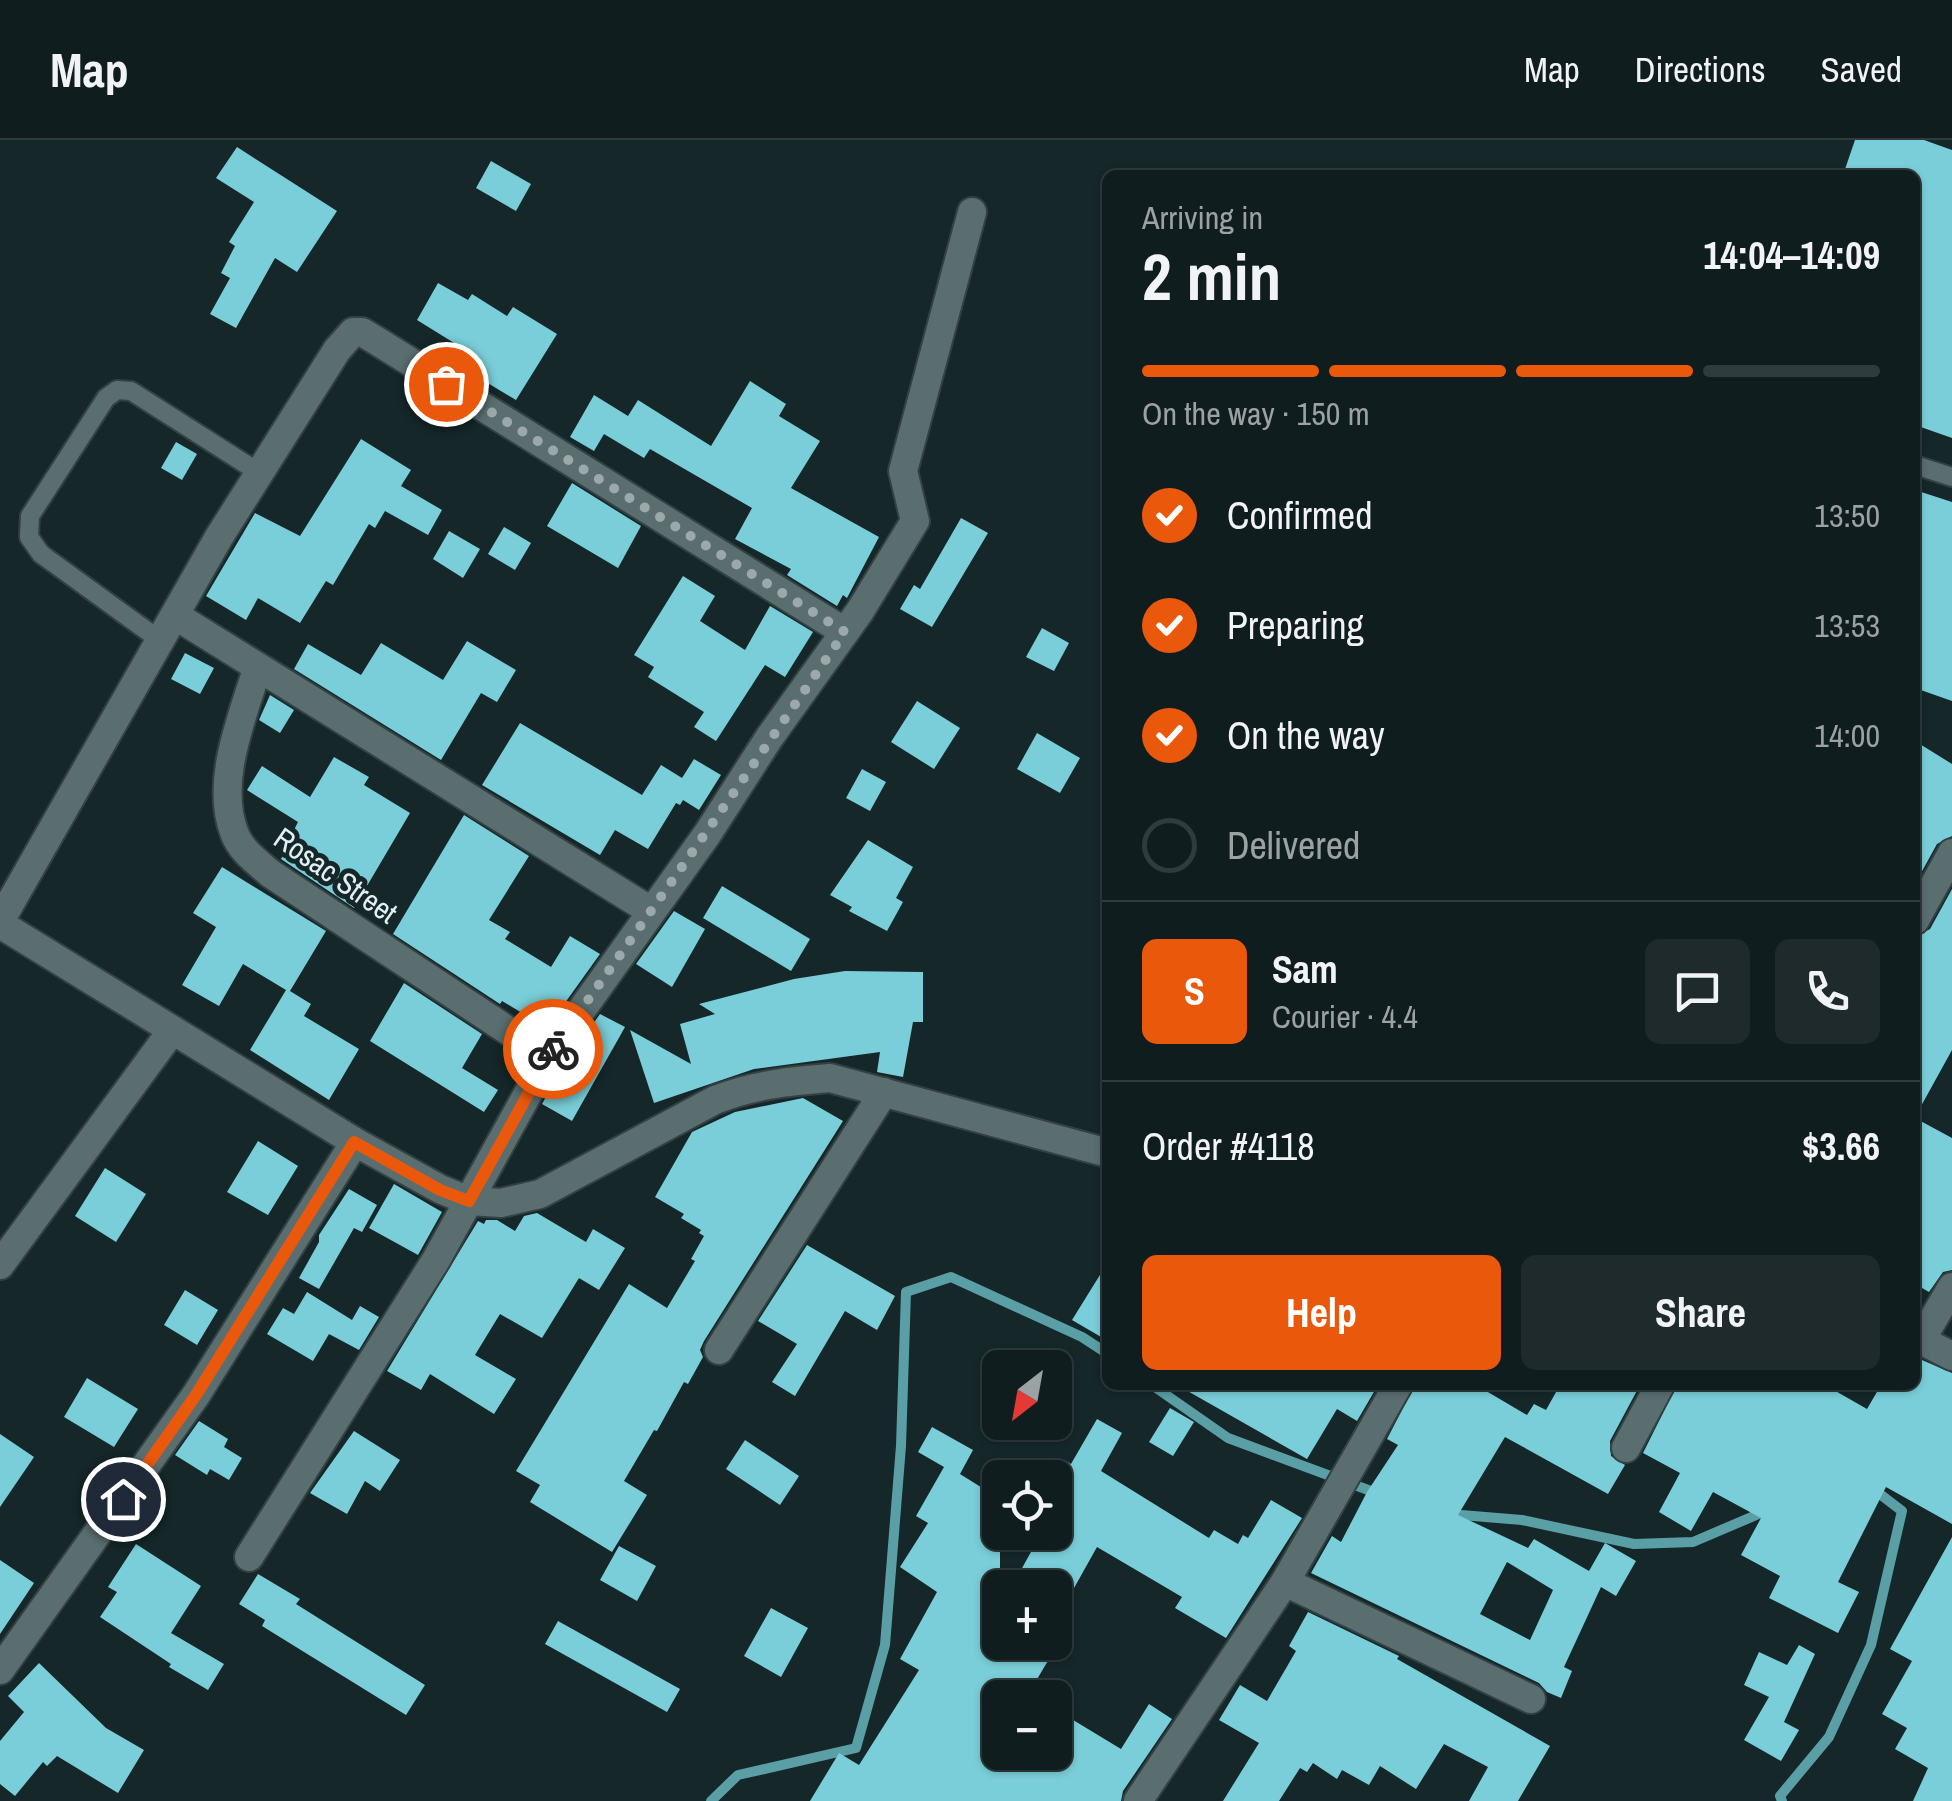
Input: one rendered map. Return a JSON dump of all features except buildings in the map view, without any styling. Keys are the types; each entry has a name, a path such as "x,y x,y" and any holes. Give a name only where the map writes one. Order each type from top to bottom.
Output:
{"street":[{"path":"249,1557 390,1336 548,1057 845,632 915,521 903,471 972,212"},
{"path":"845,632 362,332 353,332 336,350 258,472 0,922 171,1032 354,1142 440,1190 469,1201 501,1203 540,1194 741,1090 784,1081 830,1078 1102,1150"},
{"path":"176,616 650,911"},
{"name":"Rosac Street","path":"257,669 234,745 229,790 233,832 241,845 270,874 548,1057"},
{"path":"1920,911 1952,853"},
{"path":"0,1265 171,1032"},
{"path":"719,1350 884,1092"},
{"path":"0,1670 196,1395 354,1142"},
{"path":"1920,1335 1952,1287"},
{"path":"1920,1339 1952,1356"},
{"path":"1144,1799 1285,1582 1395,1390"},
{"path":"1626,1448 1657,1390"},
{"path":"1285,1582 1531,1699"}],"lane":[{"path":"161,641 42,554 29,537 30,516 106,398 118,390 131,391 258,472"},
{"path":"1920,467 1952,477"}],"waterway":[{"path":"711,1801 738,1775 856,1748 885,1645 901,1446 906,1292 951,1277 1082,1337 1102,1350"},
{"path":"1159,1390 1228,1438 1382,1492"},
{"path":"1782,1801 1780,1796 1829,1737 1871,1645 1902,1511 1872,1488"},
{"path":"1449,1514 1522,1520 1634,1544 1693,1542 1768,1510"}],"way so far":[{"path":"446,384 845,632 768,738 708,833 553,1049"}],"route":[{"path":"123,1499 196,1395 354,1142 440,1190 469,1201 553,1049"}]}
